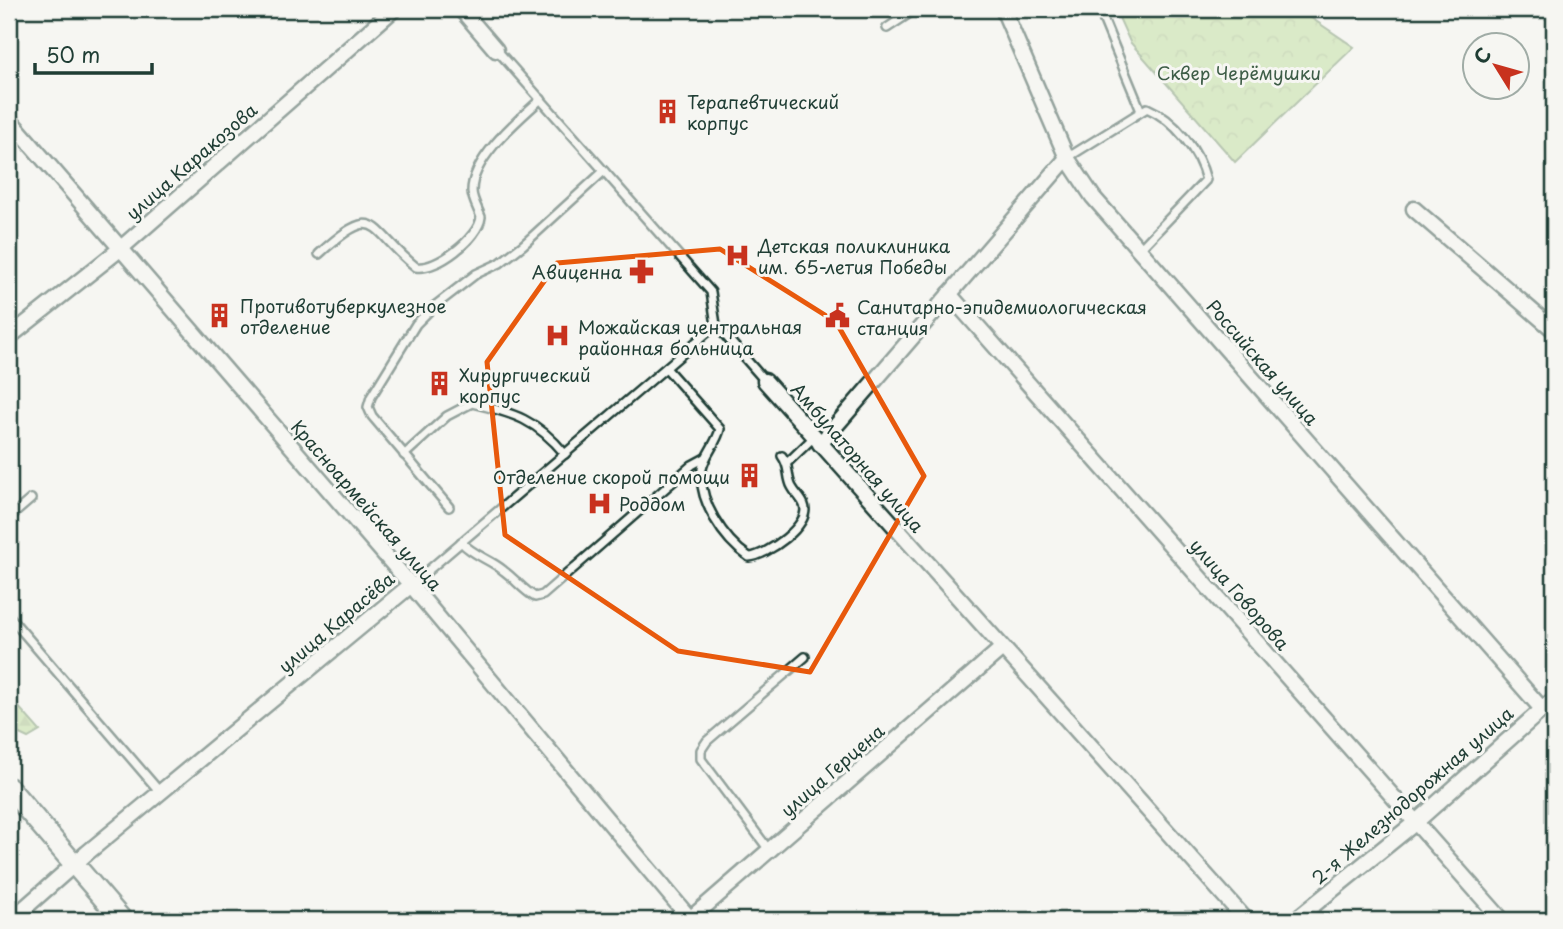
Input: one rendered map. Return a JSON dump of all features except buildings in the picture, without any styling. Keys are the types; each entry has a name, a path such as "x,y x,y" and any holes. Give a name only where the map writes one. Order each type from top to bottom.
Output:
{"main road":[{"path":"9,788 122,920"}],"street":[{"name":"улица Каракозова","path":"9,337 120,249 394,9"},
{"path":"461,9 496,50"},
{"name":"Российская улица","path":"1003,9 1067,158 1093,197 1548,704"},
{"name":"Красноармейская улица","path":"9,119 411,585 690,920"},
{"path":"817,440 1067,158"},
{"path":"1414,209 1554,330"},
{"name":"улица Говорова","path":"949,294 1502,920"},
{"name":"Амбулаторная улица","path":"765,381 1001,649 1246,920"},
{"name":"улица Карасёва","path":"11,920 411,585"},
{"name":"улица Герцена","path":"690,920 1001,649"},
{"name":"2-я Железнодорожная улица","path":"1295,920 1416,822 1548,704"}],"lane":[{"path":"887,27 903,11 916,9"},
{"path":"1099,9 1141,111"},
{"path":"496,50 711,292 716,325"},
{"path":"318,254 353,226 368,223 382,231 416,267 434,266 475,232 481,217 472,193 475,174 505,134 541,99"},
{"path":"1067,158 1147,108 1161,114 1201,159 1206,180 1139,250"},
{"path":"449,507 404,455 368,407 371,397 416,324 476,274 500,262 523,245 604,171"},
{"name":"улица Карасёва","path":"411,585 716,325"},
{"name":"Амбулаторная улица","path":"716,325 765,381"},
{"path":"666,368 720,429 705,458 701,480 712,514 741,551 749,557 770,551 800,524 805,513 804,505 790,484 785,460 817,440"},
{"path":"404,455 447,416 472,403 531,421 548,433 565,454"},
{"path":"461,542 473,555 502,569 535,597 543,595 692,465 705,458"},
{"path":"9,517 31,499"},
{"path":"9,616 161,793"},
{"path":"769,850 701,759 701,750 707,741 805,657"}],"highlighted area":[{"path":"720,249 836,322 924,476 810,672 678,651 505,535 487,362 557,263"}],"green space":[{"name":"Сквер Черёмушки","path":"1115,9 1298,9 1354,47 1235,162 1130,42"},
{"path":"9,696 40,731 28,738 9,729"}],"place":[{"name":"Терапевтический корпус","path":"667,111"},
{"name":"Детская поликлиника им. 65-летия Победы","path":"738,255"},
{"name":"Авиценна","path":"642,271"},
{"name":"Противотуберкулезное отделение","path":"220,315"},
{"name":"Санитарно-эпидемиологическая станция","path":"837,316"},
{"name":"Можайская центральная районная больница","path":"558,336"},
{"name":"Хирургический корпус","path":"439,384"},
{"name":"Отделение скорой помощи","path":"750,476"},
{"name":"Роддом","path":"599,503"}]}
